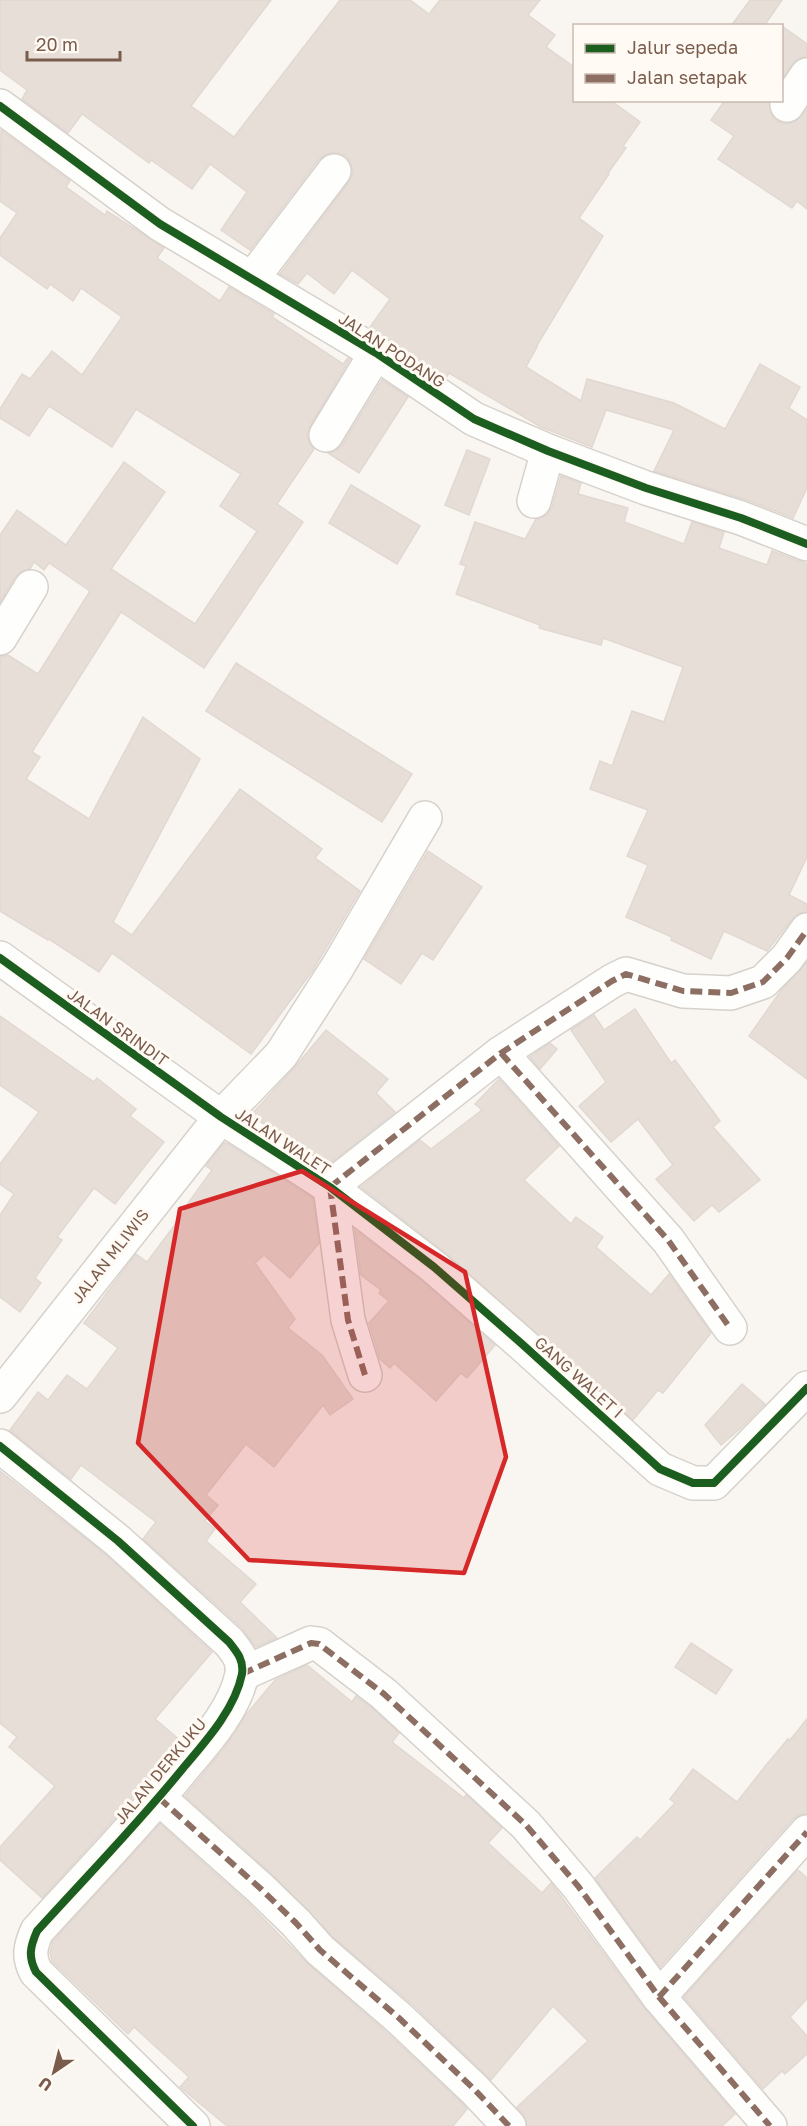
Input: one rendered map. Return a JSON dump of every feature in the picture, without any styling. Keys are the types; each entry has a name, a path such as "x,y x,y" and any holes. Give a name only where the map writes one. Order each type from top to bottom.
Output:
{"street":[{"path":"787,105 807,75"},
{"name":"JALAN PODANG","path":"0,106 160,224 376,352 474,419 548,452 646,488 741,518 807,544"},
{"path":"252,279 334,171"},
{"path":"326,435 376,352"},
{"path":"534,501 548,452"},
{"path":"0,638 31,587"},
{"name":"JALAN MLIWIS","path":"0,1395 221,1117 281,1055 337,968 425,818"},
{"name":"JALAN WALET","path":"221,1117 330,1187 501,1053 619,977 683,990 731,993 763,982 787,958 807,930"},
{"name":"JALAN SRINDIT","path":"0,958 221,1117"},
{"path":"501,1053 668,1240 730,1329"},
{"path":"330,1187 348,1320 365,1375"},
{"name":"GANG WALET I","path":"330,1187 434,1267 660,1469 693,1483 714,1483 807,1388"},
{"path":"0,1446 118,1541 229,1642 241,1657 242,1674 311,1643 319,1644 384,1694 526,1825 578,1886 659,1997 770,2126"},
{"name":"JALAN DERKUKU","path":"193,2126 36,1972 30,1960 30,1945 37,1931 159,1798 207,1739 232,1701 242,1674"},
{"path":"159,1798 296,1923 320,1950 399,2018 474,2089 509,2126"},
{"path":"659,1997 807,1832"}],"highlighted area":[{"path":"302,1171 465,1272 506,1457 464,1573 249,1560 138,1443 180,1209"}],"building":[{"path":"0,0 271,0 191,106 234,137 340,0 410,0 429,14 440,0 540,0 528,15 555,35 546,47 573,66 573,102 613,102 640,122 623,146 626,148 579,218 603,236 526,367 581,401 587,379 674,403 725,429 760,364 800,387 789,408 807,420 807,488 793,518 747,500 654,471 674,430 606,410 592,447 541,427 449,373 446,378 370,327 390,299 352,270 334,294 307,273 298,284 280,274 349,182 353,173 351,163 346,156 336,152 319,159 250,250 221,230 247,192 210,164 192,189 151,160 149,163 82,114 68,133 22,99 27,90 0,70"},
{"path":"750,0 782,0 765,24 732,24"},
{"path":"783,27 807,44 807,56 792,64 783,78"},
{"path":"724,102 769,102 771,114 777,121 785,124 796,121 807,109 807,209 797,201 792,208 718,159 734,136 711,120"},
{"path":"1,130 70,181 66,187 105,215 107,211 164,248 157,258 220,301 229,287 274,314 272,317 343,364 348,358 350,359 310,426 307,435 314,449 277,504 303,522 204,668 121,612 32,752 40,757 26,779 89,819 143,717 200,759 113,922 132,935 240,789 322,849 315,858 360,891 313,970 251,1054 112,953 99,972 49,939 0,911 0,657 8,655 38,674 90,591 49,563 44,570 34,562 30,569 22,571 15,577 0,602 0,535 17,510 66,545 124,462 165,492 111,569 195,624 257,531 220,506 241,474 136,409 112,447 49,406 29,436 0,418 0,409 22,374 30,379 52,351 82,375 122,317 81,288 73,301 50,284 47,289 0,255 0,238 17,213 0,201"},
{"path":"382,380 408,397 359,473 328,453 342,445"},
{"path":"467,450 490,459 469,515 445,505"},
{"path":"561,476 581,483 578,494 628,508 624,522 684,544 692,522 724,532 719,548 767,565 772,551 807,564 807,857 789,895 807,904 807,912 799,913 792,919 767,951 724,931 711,959 671,940 672,937 626,917 648,865 627,856 648,810 590,789 600,761 612,766 632,711 664,722 683,667 603,638 601,645 539,628 540,625 456,594 466,566 460,564 475,522 525,539 536,519 547,515 552,507"},
{"path":"351,485 420,526 397,564 329,523"},
{"path":"236,663 412,774 382,822 206,711"},
{"path":"428,851 482,887 433,960 422,953 401,984 364,959"},
{"path":"807,962 807,1079 749,1036 780,992"},
{"path":"635,1009 671,1063 675,1060 720,1121 713,1127 760,1180 719,1212 712,1205 694,1221 656,1179 673,1165 638,1119 611,1142 579,1106 606,1082 571,1030 594,1015 604,1030"},
{"path":"0,1016 94,1082 97,1078 136,1109 130,1116 164,1142 115,1204 94,1188 57,1237 62,1240 35,1278 41,1283 20,1312 0,1297 0,1215 14,1194 0,1184 0,1164 39,1112 0,1085"},
{"path":"326,1030 388,1079 376,1093 395,1112 329,1164 252,1114"},
{"path":"550,1043 557,1049 540,1069 530,1057"},
{"path":"499,1079 559,1146 524,1180 571,1224 576,1217 603,1237 596,1247 651,1295 669,1274 711,1333 663,1393 658,1390 633,1420 446,1253 361,1187 420,1140 431,1149 482,1110 475,1104"},
{"path":"224,1143 313,1198 319,1243 290,1278 264,1255 255,1263 295,1319 288,1328 322,1355 353,1399 330,1415 323,1405 274,1467 246,1444 206,1495 218,1505 205,1521 215,1529 206,1541 256,1584 240,1602 277,1638 256,1647 242,1628 143,1539 156,1522 81,1465 71,1479 10,1430 38,1392 48,1400 67,1375 87,1389 118,1348 84,1323 136,1254 147,1262 186,1210 184,1209 212,1170 206,1166"},
{"path":"355,1230 422,1281 495,1345 467,1378 461,1373 436,1401 394,1363 390,1368 380,1359 369,1323 389,1301 379,1293 381,1290 361,1275"},
{"path":"742,1384 765,1404 721,1445 705,1425"},
{"path":"0,1471 106,1555 212,1652 155,1719 181,1741 42,1898 0,1860 0,1847 55,1786 9,1747 17,1737 0,1723"},
{"path":"691,1643 732,1670 716,1694 675,1667"},
{"path":"307,1665 352,1702 356,1696 372,1708 399,1733 392,1742 464,1798 466,1795 502,1828 488,1843 542,1893 551,1883 645,2009 735,2114 722,2126 527,2126 523,2114 517,2107 588,2041 553,2006 491,2080 412,2004 333,1937 274,1876 185,1796 275,1680"},
{"path":"807,1719 807,1814 801,1814 793,1819 660,1967 595,1878 637,1837 640,1840 675,1803 670,1799 693,1769 737,1802"},
{"path":"160,1824 248,1903 308,1964 461,2102 467,2109 453,2126 227,2126 180,2087 189,2077 134,2027 128,2034 52,1961 50,1953 53,1941"},
{"path":"798,1870 807,1878 807,1999 790,2017 807,2036 807,2054 785,2074 782,2071 763,2089 684,1997"}],"marked path":[{"path":"330,1187 501,1053 612,981 626,974 683,991 731,993 763,982 787,958 807,930"},
{"path":"501,1053 668,1240 730,1328"},
{"path":"330,1187 348,1320 365,1375"},
{"path":"242,1674 311,1643 319,1644 384,1694 526,1825 578,1886 659,1997 770,2126"},
{"path":"159,1798 261,1889 320,1950 399,2018 474,2089 509,2126"},
{"path":"659,1997 807,1832"}],"cycle path":[{"path":"0,106 160,224 376,353 474,419 548,451 646,488 741,518 807,544"},
{"path":"0,958 221,1117 330,1187 434,1267 660,1469 693,1483 714,1483 807,1388"},
{"path":"0,1446 118,1541 229,1642 241,1660 242,1674 238,1687 219,1724 149,1809 37,1931 31,1952 36,1972 193,2126"}]}
